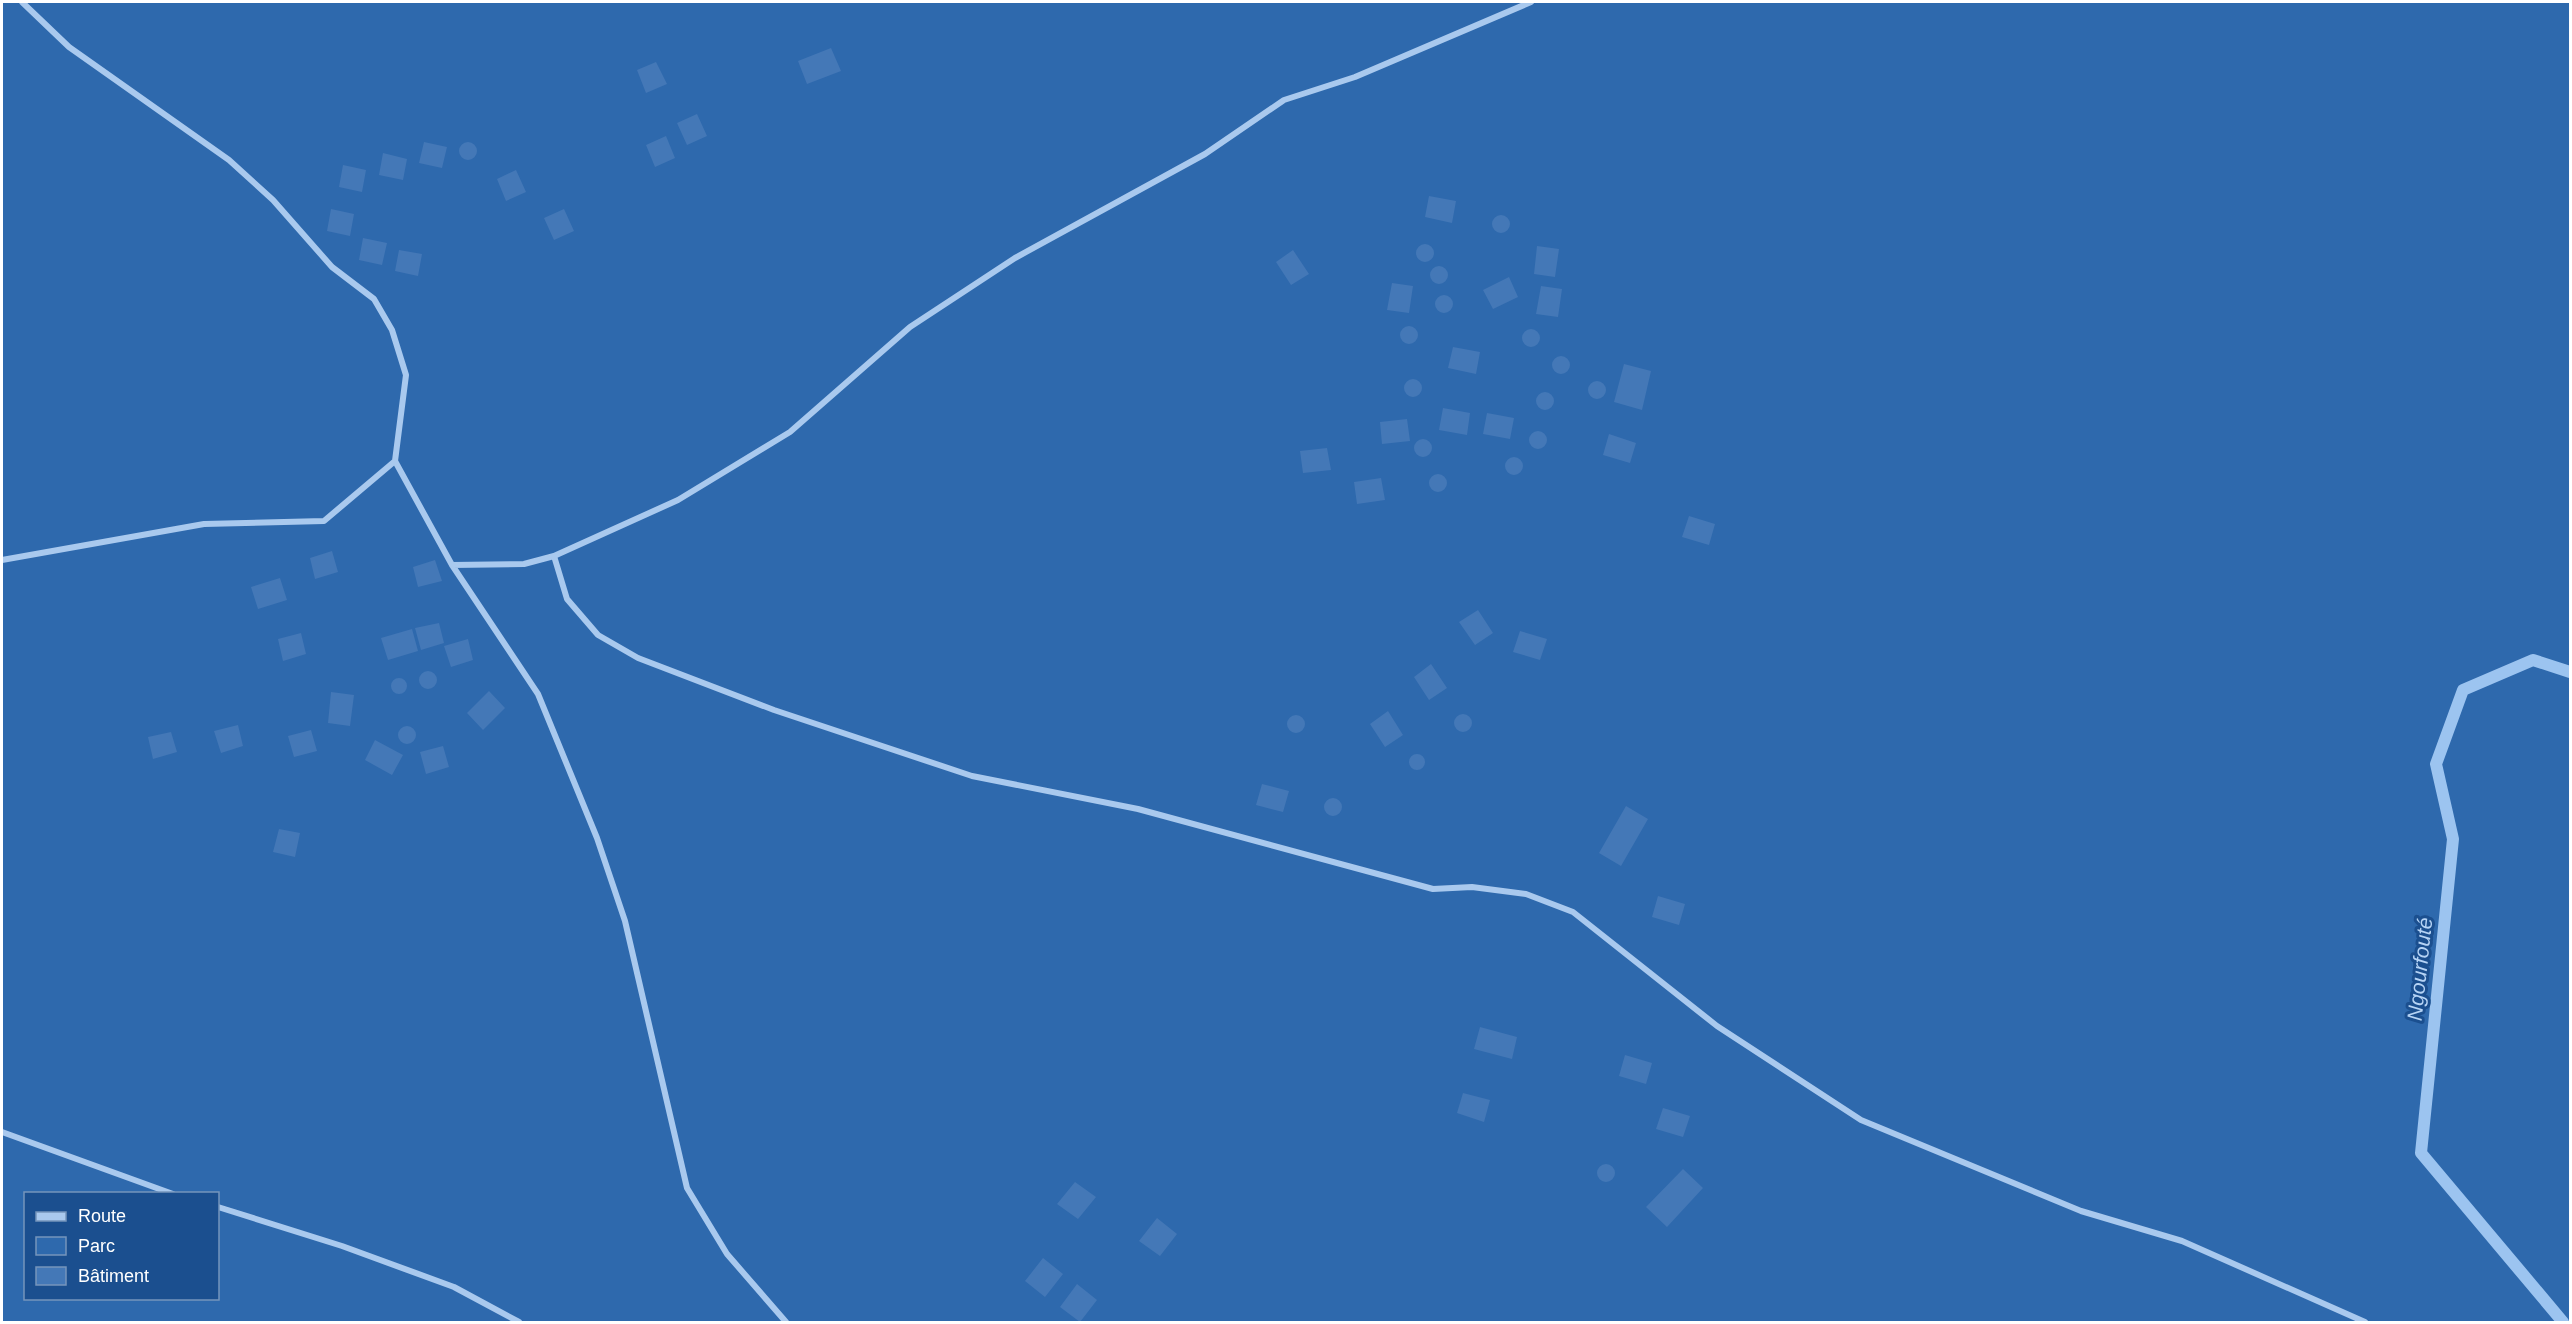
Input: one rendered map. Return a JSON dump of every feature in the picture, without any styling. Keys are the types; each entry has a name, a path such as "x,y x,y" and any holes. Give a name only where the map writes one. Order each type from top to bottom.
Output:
{"street":[{"path":"22,2 69,46 229,160 273,200 332,267 374,299 392,330 406,375 395,461 452,565 538,694 597,838 625,921 687,1188 727,1254 786,1323"},
{"path":"32,2 32,11"},
{"path":"452,565 524,564 554,556 678,500 780,438 910,327 1015,258 1205,154 1284,100 1355,77 1531,2"},
{"path":"2,560 204,524 324,521 395,461"},
{"path":"554,556 567,599 598,635 638,658 774,710 972,776 1138,809 1433,889 1472,887 1526,894 1573,912 1717,1026 1861,1120 2081,1211 2182,1241 2365,1323"},
{"path":"2,1132 167,1192"},
{"path":"219,1207 342,1246 454,1287 519,1323"}],"green space":[{"path":"2,2 2570,2 2570,1322 2,1322"}],"building":[{"path":"831,48 841,71 807,84 798,61"},
{"path":"656,62 667,84 646,93 637,70"},
{"path":"697,114 707,136 687,145 677,123"},
{"path":"666,136 675,158 655,167 646,145"},
{"path":"424,142 447,147 442,168 419,163"},
{"path":"468,142 474,145 477,151 474,157 468,160 462,157 459,151 462,145"},
{"path":"383,153 407,159 403,180 379,175"},
{"path":"343,165 366,170 362,192 339,187"},
{"path":"516,170 526,192 506,201 497,179"},
{"path":"1429,196 1456,201 1452,223 1425,217"},
{"path":"331,209 354,214 350,236 327,231"},
{"path":"564,209 574,231 554,240 544,218"},
{"path":"1501,215 1507,218 1510,224 1507,230 1501,233 1495,230 1492,224 1495,218"},
{"path":"363,238 387,243 382,265 359,260"},
{"path":"1425,244 1431,247 1434,253 1431,259 1425,262 1419,259 1416,253 1419,247"},
{"path":"1537,246 1559,249 1555,277 1534,274"},
{"path":"399,250 422,254 418,276 395,271"},
{"path":"1293,250 1309,274 1291,285 1276,262"},
{"path":"1439,266 1445,269 1448,275 1445,281 1439,284 1433,281 1430,275 1433,269"},
{"path":"1509,277 1518,297 1493,309 1483,290"},
{"path":"1392,283 1413,286 1409,313 1387,310"},
{"path":"1541,286 1562,289 1558,317 1536,314"},
{"path":"1444,295 1450,298 1453,304 1450,310 1444,313 1438,310 1435,304 1438,298"},
{"path":"1409,326 1415,329 1418,335 1415,341 1409,344 1403,341 1400,335 1403,329"},
{"path":"1531,329 1537,332 1540,338 1537,344 1531,347 1525,344 1522,338 1525,332"},
{"path":"1453,347 1480,352 1476,374 1448,368"},
{"path":"1561,356 1567,359 1570,365 1567,371 1561,374 1555,371 1552,365 1555,359"},
{"path":"1624,364 1651,371 1642,410 1614,402"},
{"path":"1413,379 1419,382 1422,388 1419,394 1413,397 1407,394 1404,388 1407,382"},
{"path":"1597,381 1603,384 1606,390 1603,396 1597,399 1591,396 1588,390 1591,384"},
{"path":"1545,392 1551,395 1554,401 1551,407 1545,410 1539,407 1536,401 1539,395"},
{"path":"1443,408 1470,413 1467,435 1439,430"},
{"path":"1487,413 1514,418 1510,439 1483,434"},
{"path":"1407,419 1410,441 1382,444 1380,422"},
{"path":"1538,431 1544,434 1547,440 1544,446 1538,449 1532,446 1529,440 1532,434"},
{"path":"1609,434 1636,443 1630,463 1603,455"},
{"path":"1423,439 1429,442 1432,448 1429,454 1423,457 1417,454 1414,448 1417,442"},
{"path":"1327,448 1331,470 1303,473 1300,451"},
{"path":"1514,457 1520,460 1523,466 1520,472 1514,475 1508,472 1505,466 1508,460"},
{"path":"1438,474 1444,477 1447,483 1444,489 1438,492 1432,489 1429,483 1432,477"},
{"path":"1381,478 1385,500 1357,504 1354,482"},
{"path":"1689,516 1715,524 1709,545 1682,537"},
{"path":"332,551 338,572 315,579 310,558"},
{"path":"435,560 442,581 418,587 413,567"},
{"path":"280,578 287,600 258,609 251,587"},
{"path":"1478,610 1493,633 1475,645 1459,622"},
{"path":"439,623 444,643 421,650 415,628"},
{"path":"412,629 418,651 388,660 381,638"},
{"path":"1520,631 1547,639 1540,660 1513,652"},
{"path":"301,633 306,654 283,661 278,639"},
{"path":"468,639 473,660 451,667 444,646"},
{"path":"1431,664 1447,688 1429,700 1414,677"},
{"path":"428,671 434,674 437,680 434,686 428,689 422,686 419,680 422,674"},
{"path":"396,678 402,678 407,686 405,692 396,694 391,689 391,683"},
{"path":"489,691 505,708 483,730 467,713"},
{"path":"331,692 354,695 350,726 328,723"},
{"path":"1388,711 1403,735 1385,747 1370,724"},
{"path":"1463,714 1469,717 1472,723 1469,729 1463,732 1457,729 1454,723 1457,717"},
{"path":"1296,715 1302,718 1305,724 1302,730 1296,733 1290,730 1287,724 1290,718"},
{"path":"238,725 243,746 221,753 214,731"},
{"path":"407,726 413,729 416,735 413,741 407,744 401,741 398,735 401,729"},
{"path":"311,730 317,751 294,757 288,736"},
{"path":"171,732 177,752 153,759 148,737"},
{"path":"375,740 403,755 392,775 365,760"},
{"path":"443,746 449,767 426,774 420,752"},
{"path":"1414,754 1420,754 1425,762 1423,768 1414,770 1409,765 1409,759"},
{"path":"1262,784 1289,791 1283,812 1256,805"},
{"path":"1333,798 1339,801 1342,807 1339,813 1333,816 1327,813 1324,807 1327,801"},
{"path":"1626,806 1648,819 1621,866 1599,853"},
{"path":"279,829 300,833 295,857 273,852"},
{"path":"1658,896 1685,904 1679,925 1652,917"},
{"path":"1480,1027 1517,1037 1512,1059 1474,1049"},
{"path":"1625,1055 1652,1063 1646,1084 1619,1076"},
{"path":"1463,1093 1490,1100 1484,1122 1457,1113"},
{"path":"1663,1108 1690,1116 1683,1137 1656,1129"},
{"path":"1606,1164 1612,1167 1615,1173 1612,1179 1606,1182 1600,1179 1597,1173 1600,1167"},
{"path":"1683,1169 1703,1188 1667,1227 1646,1207"},
{"path":"1075,1182 1096,1197 1078,1219 1057,1204"},
{"path":"1157,1218 1177,1234 1160,1256 1139,1241"},
{"path":"1043,1258 1063,1274 1045,1297 1025,1281"},
{"path":"1077,1284 1097,1300 1080,1322 1060,1307"}],"waterway":[{"name":"Ngourfouté","path":"2563,1322 2421,1153 2453,839 2436,764 2463,690 2533,660 2570,672"}]}
